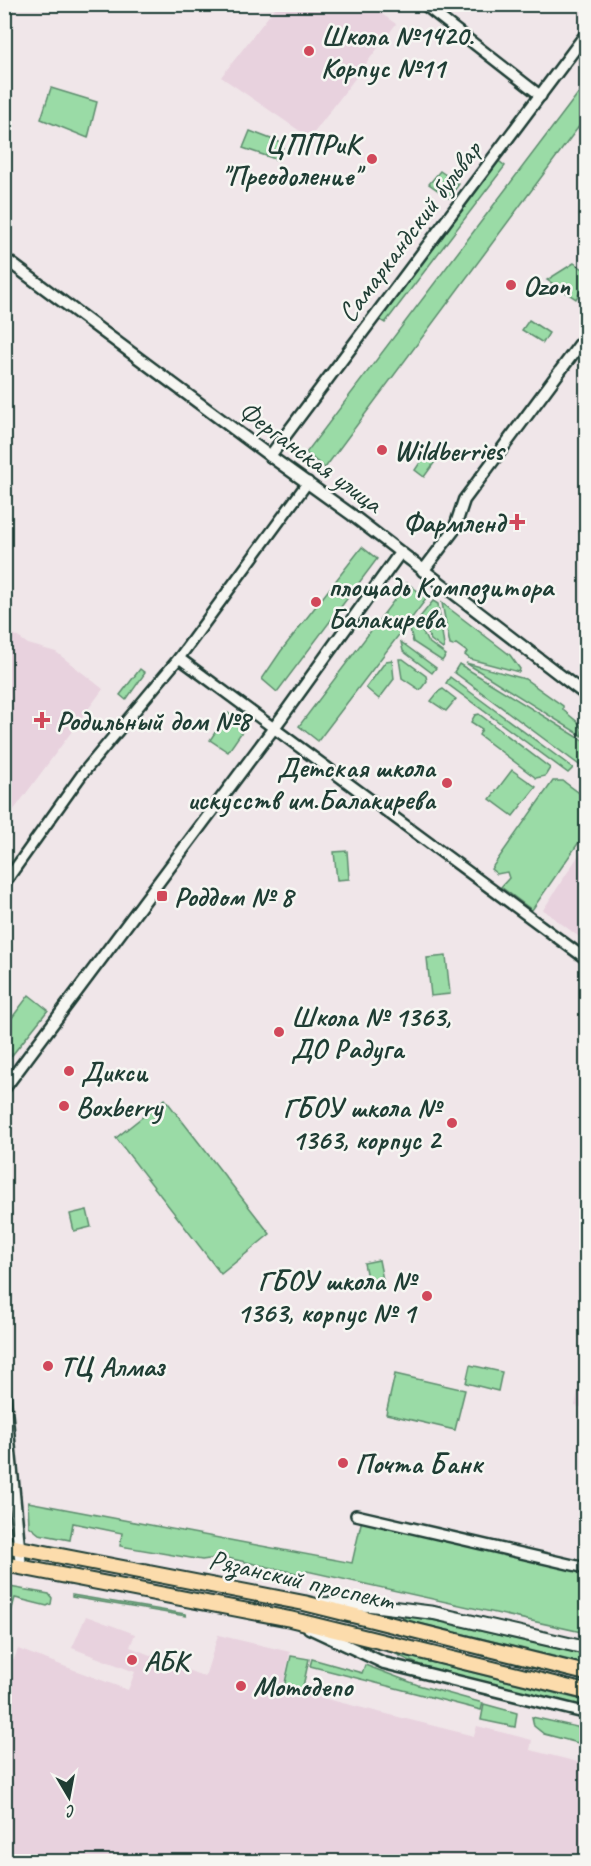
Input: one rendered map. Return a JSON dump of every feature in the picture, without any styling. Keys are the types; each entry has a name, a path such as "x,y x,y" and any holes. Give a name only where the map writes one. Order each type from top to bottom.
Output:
{"main road":[{"name":"Рязанский проспект","path":"4,1545 304,1603 586,1673"},
{"name":"Рязанский проспект","path":"4,1564 290,1619 586,1692"},
{"path":"304,1603 371,1605 434,1613 586,1648"}],"street":[{"path":"4,9 8,4"},
{"path":"423,4 541,96"},
{"name":"Самаркандский бульвар","path":"270,456 586,34"},
{"name":"Ферганская улица","path":"4,258 308,482 586,695"},
{"path":"423,570 454,530 464,500 586,336"},
{"path":"4,884 83,773 179,658 308,482"},
{"path":"4,1089 273,728 400,553"},
{"path":"179,658 586,959"},
{"path":"4,1388 21,1567"},
{"path":"356,1515 586,1568"},
{"path":"290,1619 384,1663 586,1713"}],"shaded area":[{"name":"Школа №1420. Корпус №11","path":"278,4 369,5 396,24 310,138 221,77"},
{"name":"Родильный дом №8","path":"5,628 28,644 56,652 103,689 5,822"},
{"path":"586,844 586,942 543,910"},
{"path":"586,1352 586,1408 575,1406"},
{"path":"86,1616 135,1634 130,1647 205,1677 218,1635 290,1652 283,1688 474,1736 477,1726 532,1740 530,1750 586,1764 586,1861 5,1861 5,1656 14,1659 18,1649 128,1690 135,1672 72,1648"}],"green space":[{"path":"586,83 586,117 325,468 306,453"},
{"path":"51,88 97,102 88,138 41,119"},
{"path":"250,131 284,144 278,160 243,148"},
{"path":"495,158 505,166 385,323 380,320"},
{"path":"440,171 459,184 449,198 429,184"},
{"path":"574,263 586,271 586,282 576,299 547,280"},
{"path":"529,320 549,333 543,343 522,330"},
{"path":"427,452 437,459 424,477 415,470"},
{"path":"362,547 377,559 277,692 262,679"},
{"path":"407,583 427,598 318,741 299,726"},
{"path":"433,601 438,604 443,649 431,640 420,617"},
{"path":"442,603 510,655 520,669 519,672 470,659 465,655 467,652 456,644 450,645"},
{"path":"417,620 427,641 446,655 442,661 413,642 410,629"},
{"path":"401,642 436,668 432,673 403,651"},
{"path":"399,659 403,659 426,676 427,681 420,690 402,678"},
{"path":"392,660 394,679 379,699 366,688 386,661"},
{"path":"466,663 525,679 563,706 563,710 580,724 582,736"},
{"path":"459,664 584,741 586,770 454,672"},
{"path":"140,669 145,673 126,700 120,695"},
{"path":"450,677 573,768 568,773 446,683"},
{"path":"443,689 456,699 446,711 431,701"},
{"path":"228,713 246,726 228,752 210,740"},
{"path":"479,714 550,768 545,776 536,778 479,735 482,729 471,722 475,715"},
{"path":"512,770 536,787 513,816 490,799"},
{"path":"553,781 563,781 586,798 586,832 532,910 501,887 509,878 507,872 497,874 491,869"},
{"path":"347,851 349,879 337,880 334,852"},
{"path":"446,956 450,994 431,996 427,958"},
{"path":"29,995 48,1010 5,1064 5,1027"},
{"path":"165,1099 270,1234 221,1274 116,1138"},
{"path":"87,1210 91,1227 74,1231 70,1214"},
{"path":"379,1260 383,1280 368,1283 364,1263"},
{"path":"470,1365 502,1372 498,1391 466,1383"},
{"path":"395,1374 465,1390 455,1430 386,1414"},
{"path":"28,1502 352,1563 362,1519 586,1570 586,1633 307,1571 305,1575 223,1557 202,1560 120,1546 122,1533 73,1523 70,1540 39,1534 29,1526"},
{"path":"4,1586 49,1594 52,1598 51,1604 47,1606 15,1598 11,1612 5,1611"},
{"path":"72,1595 185,1614 186,1616 72,1597"},
{"path":"410,1616 586,1655 586,1664 403,1618"},
{"path":"394,1653 586,1701 586,1707 438,1672"},
{"path":"291,1656 309,1659 302,1691 284,1687"},
{"path":"312,1659 362,1673 365,1665 418,1685 483,1703 481,1710 310,1666"},
{"path":"484,1704 517,1713 515,1727 481,1720"},
{"path":"532,1717 586,1729 586,1745 544,1734 534,1726"}],"place":[{"name":"Школа №1420. Корпус №11","path":"309,51"},
{"name":"ЦППРиК \"Преодоление\"","path":"372,159"},
{"name":"Ozon","path":"511,285"},
{"name":"Wildberries","path":"382,450"},
{"name":"Фармленд","path":"517,522"},
{"name":"площадь Композитора Балакирева","path":"316,602"},
{"name":"Родильный дом №8","path":"42,720"},
{"name":"Детская школа искусств им.Балакирева","path":"447,783"},
{"name":"Роддом № 8","path":"162,896"},
{"name":"Школа № 1363, ДО Радуга","path":"279,1032"},
{"name":"Дикси","path":"69,1071"},
{"name":"Boxberry","path":"64,1106"},
{"name":"ГБОУ школа № 1363, корпус 2","path":"452,1123"},
{"name":"ГБОУ школа № 1363, корпус № 1","path":"427,1296"},
{"name":"ТЦ Алмаз","path":"48,1366"},
{"name":"Почта Банк","path":"343,1463"},
{"name":"АБК","path":"132,1660"},
{"name":"Мотодепо","path":"241,1686"}]}
